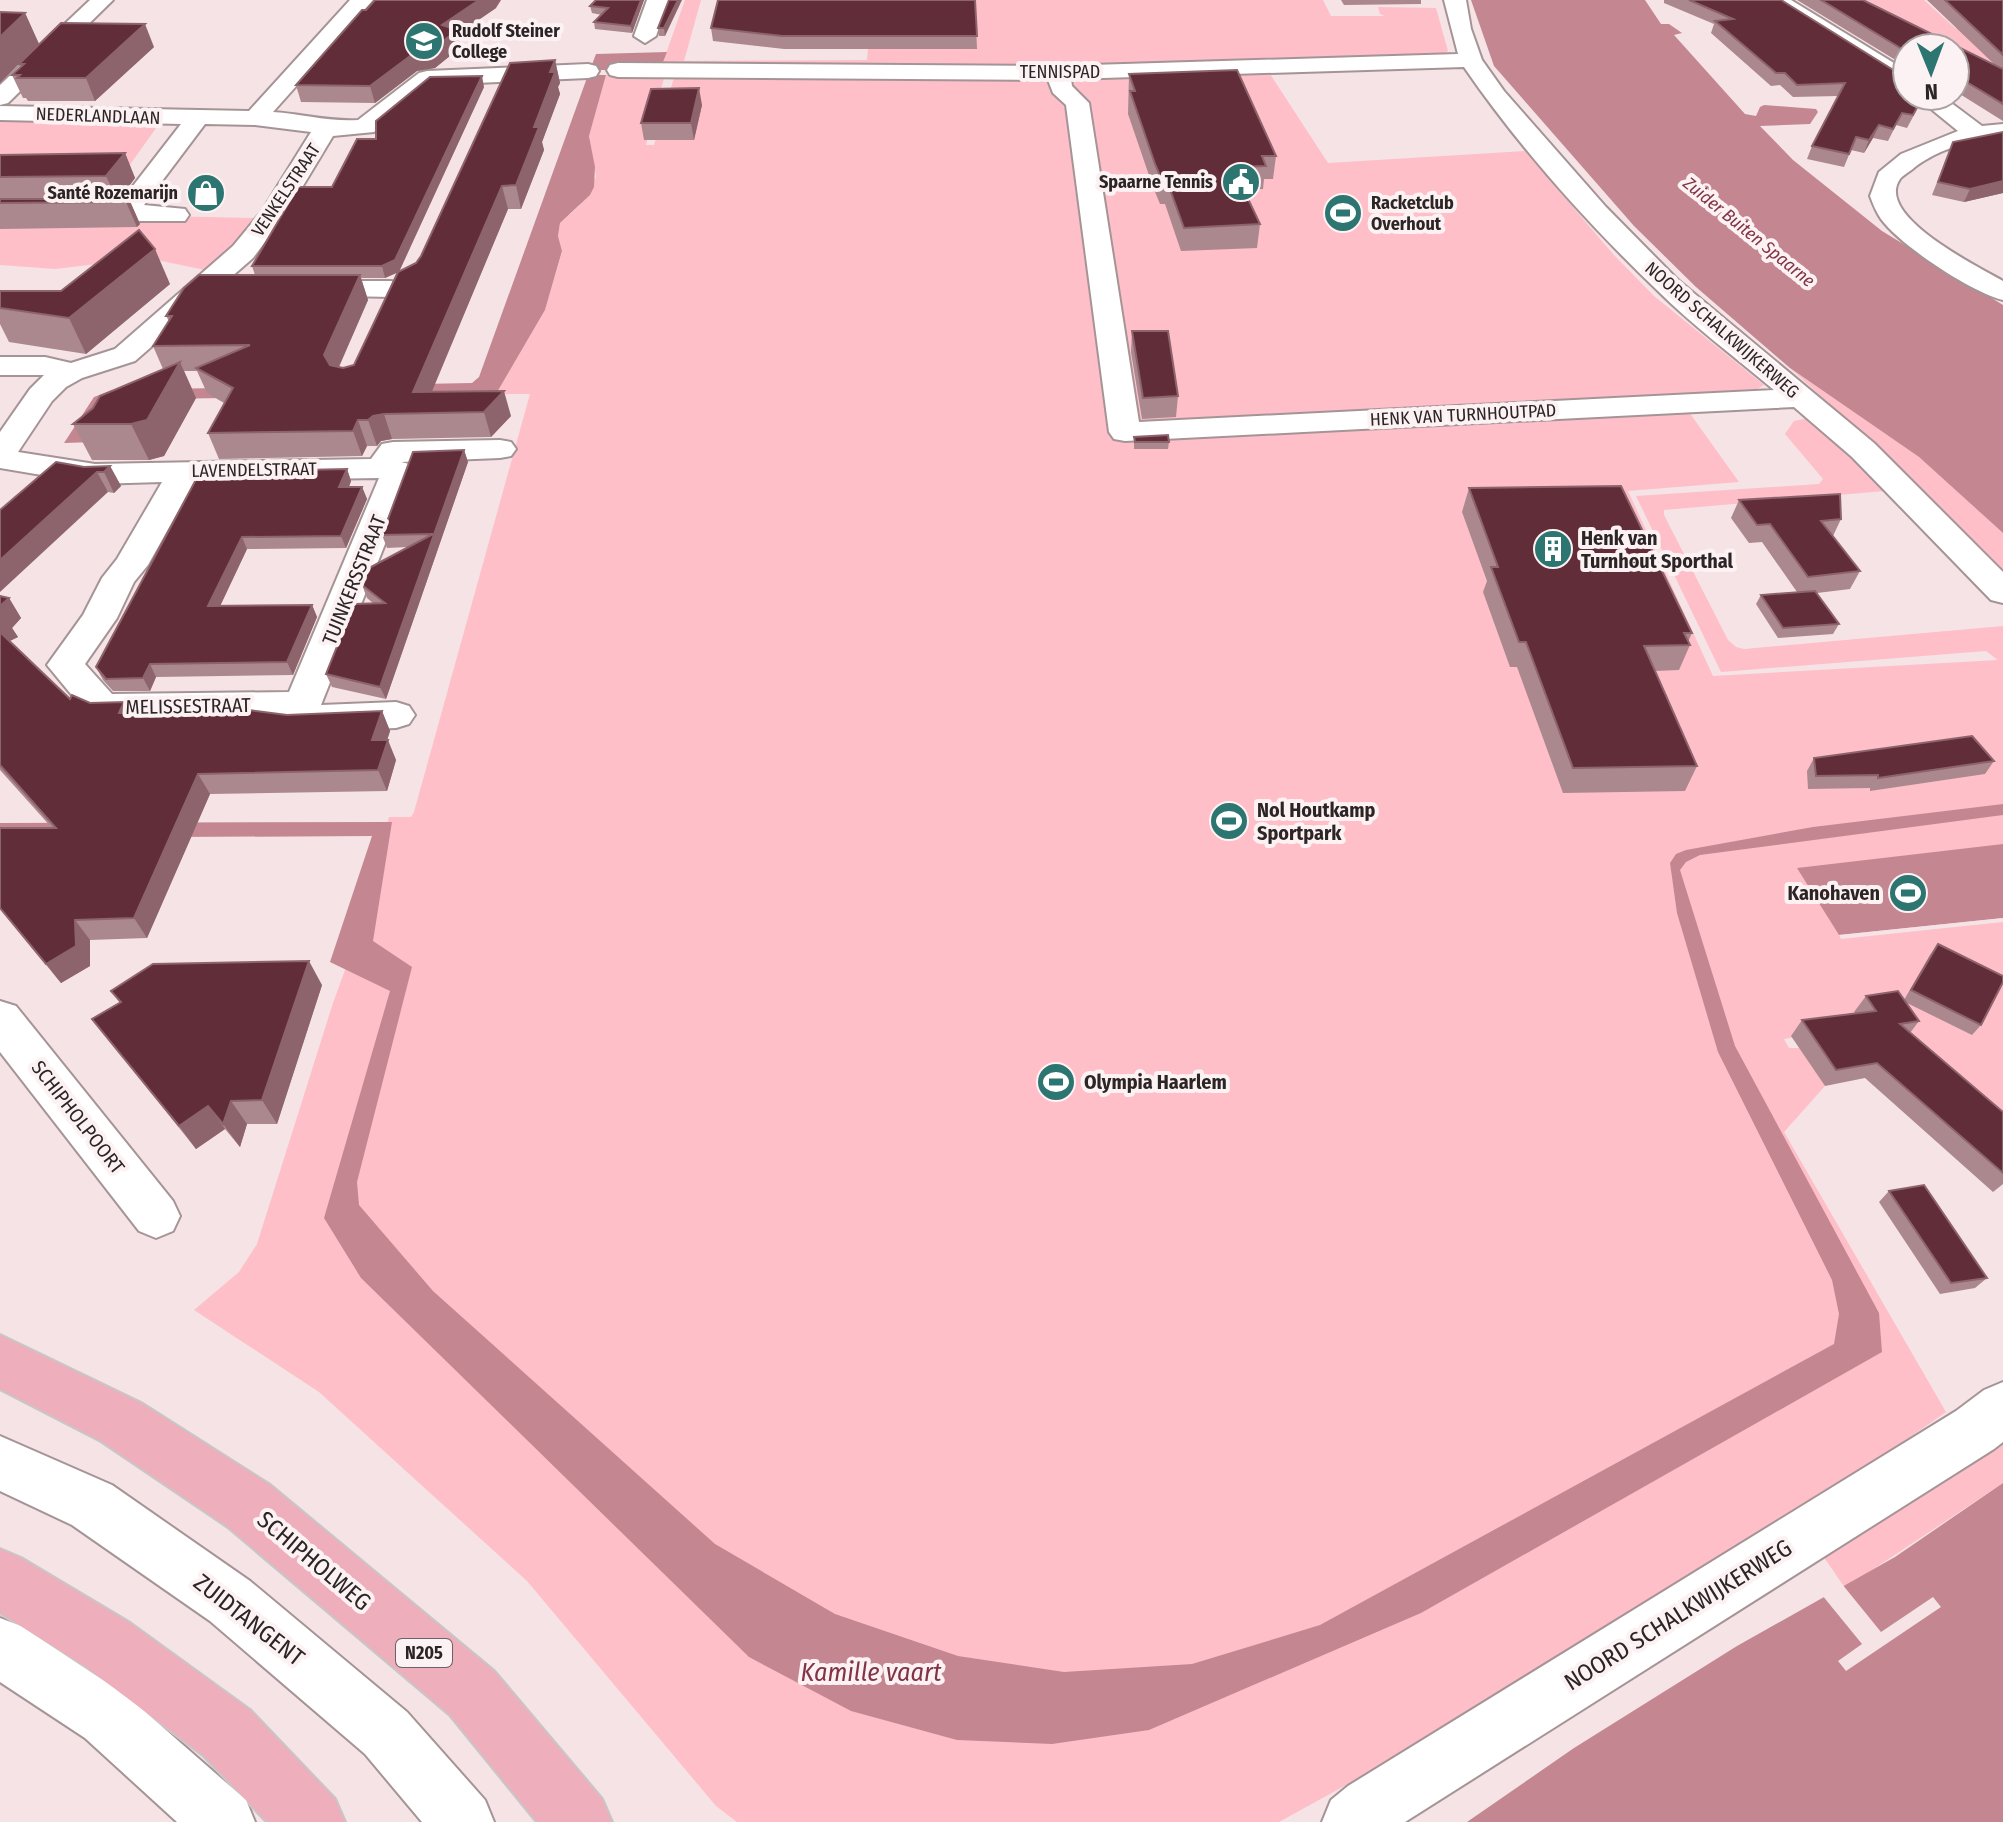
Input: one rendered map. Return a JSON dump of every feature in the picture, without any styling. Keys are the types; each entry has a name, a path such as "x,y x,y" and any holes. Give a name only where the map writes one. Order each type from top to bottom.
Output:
{"main road":[{"name":"SCHIPHOLWEG","path":"0,1361 121,1422 249,1506 472,1693 579,1822"},
{"path":"0,1579 108,1645 227,1733 312,1822"}],"street":[{"path":"0,98 102,0"},
{"path":"255,118 362,0"},
{"path":"645,36 658,0"},
{"name":"NOORD SCHALKWIJKERWEG","path":"1455,0 1460,29 1471,60 1496,96 1633,251 1668,286 1863,450 2003,592"},
{"path":"1775,0 1891,70"},
{"name":"TENNISPAD","path":"618,70 1058,73 1471,60"},
{"name":"NEDERLANDLAAN","path":"0,113 255,118 310,122 325,129 365,127 427,78 588,71"},
{"name":"HENK VAN TURNHOUTPAD","path":"1058,73 1061,88 1077,103 1125,432 1800,398"},
{"path":"491,106 504,77"},
{"path":"1948,112 1974,131"},
{"path":"126,212 197,119"},
{"name":"VENKELSTRAAT","path":"0,366 45,366 72,372 125,355 243,252 273,214 325,129"},
{"path":"2003,131 1974,131 1940,142 1885,177 1881,190 1890,216 1924,244 2003,292"},
{"path":"0,213 126,212 176,215"},
{"path":"280,289 402,284 380,315"},
{"path":"200,289 248,289"},
{"path":"0,457 41,395 55,381 72,372"},
{"name":"LAVENDELSTRAAT","path":"0,457 95,474 380,468 393,451 500,449"},
{"name":"TUINKERSSTRAAT","path":"302,705 398,471 380,468"},
{"name":"MELISSESTRAAT","path":"185,471 131,565 119,578 99,618 65,665 102,707 302,705"},
{"path":"302,705 297,719 396,715"},
{"name":"SCHIPHOLPOORT","path":"0,1019 156,1216"},
{"name":"NOORD SCHALKWIJKERWEG","path":"1353,1822 1370,1808 1962,1438 2003,1408"},
{"name":"ZUIDTANGENT","path":"0,1463 92,1505 230,1601 386,1733 463,1822"},
{"path":"0,1647 106,1717 224,1822"}],"shaded area":[{"name":"Nol Houtkamp Sportpark","path":"685,0 701,0 684,61 867,60 872,0 1323,0 1331,16 1385,16 1380,14 1378,7 1436,8 1448,51 1443,54 1268,71 1328,163 1525,151 1613,254 1654,296 1764,385 1757,389 1676,394 1739,482 1628,491 1713,676 1998,660 1986,651 1721,672 1636,496 1819,484 1823,479 1785,434 1794,421 1809,418 1896,490 1664,510 1728,640 1744,649 2003,626 2003,1130 1825,1032 1784,1039 1789,1048 1800,1048 1825,1086 1784,1132 1946,1412 1840,1486 1446,1730 1279,1822 737,1822 716,1806 527,1581 319,1392 194,1310 239,1272 257,1244 333,1003 360,929 389,817 411,817 414,812 530,394 496,394 545,310 562,252 558,236 560,223 579,206 596,177 589,135 606,75 664,78 646,145 654,145 676,71 608,70 611,63 663,62"},
{"path":"1854,0 1924,0 1955,28 1967,32 1922,32"},
{"path":"1971,36 2003,70 1971,55"},
{"path":"0,116 161,121 129,166 0,169"},
{"path":"0,216 255,218 210,271 147,258 55,269 0,265"},
{"path":"1790,368 1919,457 2003,533 2003,575 1862,434"},
{"path":"2003,1421 2003,1483 1845,1588 1821,1553"}],"water":[{"name":"Zuider Buiten Spaarne","path":"1471,0 1645,0 1661,24 1669,24 1682,33 1674,35 1745,114 1756,116 1764,105 1816,109 1818,112 1810,124 1760,126 1793,160 1882,231 2003,305 2003,533 1919,457 1790,368 1696,287 1634,226 1494,66"},
{"path":"667,52 663,62 611,63 608,70 590,70 596,54"},
{"path":"588,75 606,75 589,136 595,167 594,187 590,195 560,223 558,236 562,251 545,310 496,394 160,399 95,442 64,443 94,397 112,390 472,383 479,377"},
{"name":"Kamille vaart","path":"2003,804 2003,815 1700,855 1686,862 1680,870 1735,1046 1879,1313 1882,1352 1421,1613 1149,1730 1052,1744 957,1740 851,1711 749,1657 361,1278 324,1218 390,991 330,962 372,836 0,838 0,823 392,822 373,941 412,967 357,1182 359,1205 433,1291 715,1544 835,1614 958,1656 1064,1672 1192,1664 1320,1625 1834,1344 1839,1314 1832,1280 1718,1052 1677,913 1670,863 1676,854 1686,850 1813,827"},
{"name":"Kanohaven","path":"2003,844 2003,918 1839,935 1797,868"},
{"path":"2003,1483 2003,1822 1467,1822 1574,1748 1737,1646 1895,1557"}],"pier":[{"path":"2003,918 2003,922 1841,939 1839,935"},
{"path":"1842,1584 1881,1632 1933,1597 1941,1607 1846,1671 1838,1661 1862,1644 1822,1595"}],"building":[{"path":"375,0 479,0 442,25 457,30 431,51 413,54 370,86 296,85 362,10 366,10"},
{"path":"596,0 641,0 631,26 594,22 608,8 590,6"},
{"path":"669,0 678,0 664,28 658,28"},
{"path":"718,0 975,0 977,36 782,36 711,28"},
{"path":"1689,0 1781,0 1891,69 1891,112 1915,112 1913,115 1902,113 1893,129 1879,125 1869,140 1856,137 1849,154 1812,146 1845,83 1797,85 1785,73 1776,73 1715,21 1733,19"},
{"path":"1821,0 1863,0 1928,32 1891,32 1891,42"},
{"path":"1945,0 2003,0 2003,55"},
{"path":"0,12 25,13 0,37"},
{"path":"61,23 145,24 86,78 17,78 20,75 12,75 24,64 19,64"},
{"path":"1971,53 2003,69 2003,104 1971,85"},
{"path":"555,60 550,72 555,72 534,127 539,127 516,185 502,186 413,392 504,391 484,412 384,414 358,420 353,431 208,433 233,388 196,368 250,345 153,346 172,316 166,316 184,288 199,275 360,275 324,355 330,365 343,368 354,365 398,272 416,263 421,256 510,63"},
{"path":"1237,70 1276,156 1262,156 1266,166 1233,167 1260,224 1184,228 1167,181 1162,181 1155,164 1130,91 1135,91 1129,74"},
{"path":"482,76 395,260 382,266 252,266 298,187 332,187 357,139 376,139 376,121 430,77"},
{"path":"699,88 691,123 641,123 651,89"},
{"path":"2003,132 2003,181 1970,189 1938,182 1953,142"},
{"path":"125,153 106,176 0,177 0,155"},
{"path":"0,199 129,199 126,202 0,203"},
{"path":"139,230 155,249 69,318 0,308 0,291 61,291"},
{"path":"1132,331 1168,331 1178,396 1143,398"},
{"path":"180,362 147,420 131,424 73,424 93,408 100,396"},
{"path":"1168,435 1169,442 1135,442 1134,437"},
{"path":"464,450 380,687 326,674 354,604 385,603 362,585 369,568 433,534 382,535 413,452"},
{"path":"56,462 84,467 110,466 104,472 97,472 0,560 0,510"},
{"path":"347,469 339,487 362,487 341,536 242,537 208,606 312,605 287,662 150,664 143,678 106,679 96,667 200,472"},
{"path":"1621,486 1692,633 1684,633 1690,645 1644,646 1697,766 1573,768 1526,642 1519,642 1491,567 1498,567 1469,488"},
{"path":"1840,494 1841,519 1821,521 1860,571 1808,577 1770,524 1757,525 1739,500"},
{"path":"1815,591 1839,624 1783,628 1761,595"},
{"path":"0,596 9,598 0,606"},
{"path":"0,632 70,699 72,695 90,703 124,702 119,713 249,710 287,715 382,711 372,740 388,740 378,770 198,774 134,918 75,920 76,946 46,964 0,908 0,828 56,828 0,765"},
{"path":"1972,736 1994,761 1878,778 1878,775 1816,776 1814,758"},
{"path":"1938,944 2003,976 2003,982 1981,1025 1911,990"},
{"path":"309,961 262,1100 231,1101 223,1124 208,1106 179,1126 92,1019 121,1002 111,991 153,964"},
{"path":"1898,991 1919,1021 1900,1024 2003,1112 2003,1173 1877,1063 1836,1070 1802,1020 1876,1011 1866,996"},
{"path":"1924,1185 1987,1278 1951,1283 1889,1191"}],"place":[{"name":"Rudolf Steiner College","path":"424,41"},
{"name":"Spaarne Tennis","path":"1241,182"},
{"name":"Santé Rozemarijn","path":"206,193"},
{"name":"Racketclub Overhout","path":"1343,213"},
{"name":"Henk van Turnhout Sporthal","path":"1553,549"},
{"name":"Nol Houtkamp Sportpark","path":"1229,821"},
{"name":"Kanohaven","path":"1908,893"},
{"name":"Olympia Haarlem","path":"1056,1082"}]}
